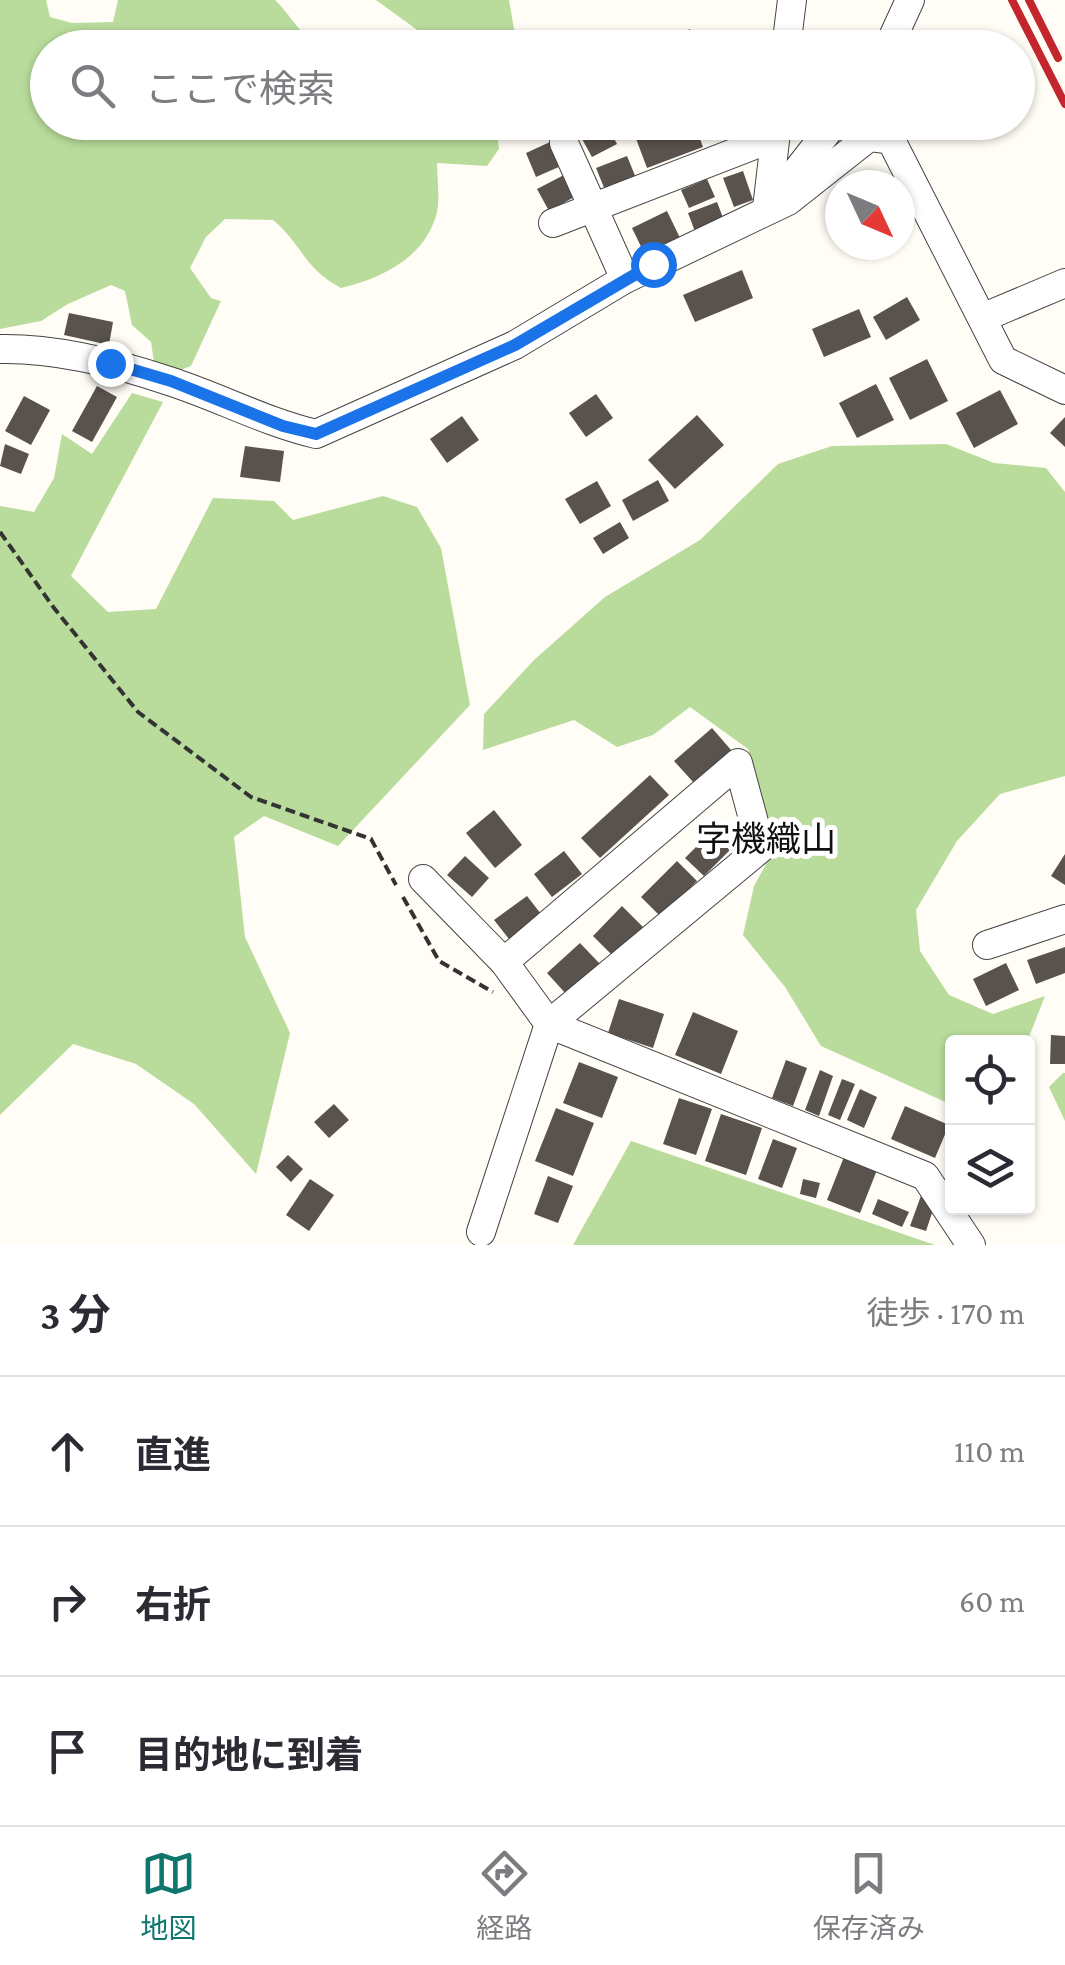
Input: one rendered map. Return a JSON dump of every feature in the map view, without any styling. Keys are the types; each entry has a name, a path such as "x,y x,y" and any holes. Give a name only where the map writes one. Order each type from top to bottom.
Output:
{"street":[{"path":"788,30 792,0"},
{"path":"896,30 910,0"},
{"path":"553,223 752,140"},
{"path":"767,208 775,140"},
{"path":"767,208 821,140"},
{"path":"0,349 110,363 171,381 283,426 316,434 515,345 625,278 788,201 865,140"},
{"path":"890,140 1003,360 1065,390"},
{"path":"564,142 625,278"},
{"path":"982,318 1054,288"},
{"path":"481,1232 549,1024 760,848 738,763 504,962"},
{"path":"424,879 504,962 549,1024 925,1176 971,1245"},
{"path":"987,945 1065,919"}],"path":[{"path":"0,532 54,608 138,712 251,797 371,839 439,961 502,997"}],"green space":[{"path":"0,0 46,0 50,17 72,23 113,22 118,0 275,0 300,30 30,30 30,140 498,140 499,149 487,166 437,163 437,212 423,241 401,263 341,288 318,272 273,220 225,219 206,237 190,268 211,298 221,301 191,366 172,373 154,362 151,342 132,325 125,291 111,285 41,321 0,329"},
{"path":"376,0 509,0 514,29 514,30 417,30"},
{"path":"132,393 163,402 71,576 108,612 156,609 213,498 274,501 293,520 383,496 417,507 441,548 470,705 338,846 264,816 234,837 245,937 290,1033 256,1174 194,1104 136,1064 73,1044 0,1115 0,506 34,512 54,478 62,434 92,454"},
{"path":"946,444 994,463 1046,468 1065,492 1065,776 1000,794 957,841 916,910 920,951 949,995 993,1014 1045,996 1030,1035 945,1035 945,1102 821,1046 785,987 743,935 754,886 776,846 748,749 690,707 653,735 617,747 574,720 483,750 484,714 534,660 605,597 700,540 778,464 832,446"},
{"path":"1065,1073 1065,1121 1049,1087"},
{"path":"631,1141 935,1245 573,1245"}],"building":[{"path":"583,140 615,140 617,144 592,157"},
{"path":"636,140 700,140 703,147 647,168"},
{"path":"550,142 561,166 536,177 526,153"},
{"path":"627,156 636,178 605,190 596,168"},
{"path":"743,171 753,200 734,207 723,178"},
{"path":"564,175 576,196 549,211 537,189"},
{"path":"707,179 715,197 689,208 681,190"},
{"path":"717,202 725,223 696,234 688,213"},
{"path":"667,211 681,240 646,257 632,228"},
{"path":"742,270 753,298 695,322 683,295"},
{"path":"907,297 920,320 886,340 873,317"},
{"path":"859,309 871,337 824,357 812,329"},
{"path":"69,313 113,322 109,345 64,335"},
{"path":"927,359 948,401 910,420 889,378"},
{"path":"876,384 894,420 857,438 839,403"},
{"path":"97,386 117,397 92,442 72,431"},
{"path":"1000,390 1018,424 974,448 956,413"},
{"path":"596,394 613,418 586,437 569,413"},
{"path":"24,396 50,410 31,445 5,431"},
{"path":"697,415 724,445 675,489 648,460"},
{"path":"462,416 479,440 447,463 430,439"},
{"path":"1065,417 1065,447 1050,433"},
{"path":"5,444 29,454 21,474 0,466"},
{"path":"245,446 284,451 280,482 240,477"},
{"path":"658,480 669,501 633,521 622,500"},
{"path":"597,481 611,506 580,524 565,499"},
{"path":"620,522 629,538 603,554 593,538"},
{"path":"712,728 731,750 694,783 674,761"},
{"path":"650,775 669,795 600,858 581,838"},
{"path":"494,810 522,845 495,868 466,833"},
{"path":"722,821 741,839 704,876 685,858"},
{"path":"564,851 582,874 552,897 534,874"},
{"path":"1065,854 1065,885 1051,876"},
{"path":"465,856 489,878 472,897 447,875"},
{"path":"677,861 697,881 661,917 641,897"},
{"path":"527,896 541,914 509,939 494,920"},
{"path":"622,906 643,927 614,957 593,936"},
{"path":"580,943 600,964 567,995 547,973"},
{"path":"1065,947 1065,973 1036,984 1027,960"},
{"path":"1006,963 1019,990 986,1006 973,979"},
{"path":"619,999 664,1014 653,1048 608,1033"},
{"path":"693,1012 738,1031 721,1074 675,1055"},
{"path":"1051,1035 1065,1036 1065,1064 1050,1064"},
{"path":"786,1060 807,1068 793,1106 772,1098"},
{"path":"579,1062 618,1077 602,1118 563,1103"},
{"path":"820,1070 833,1076 819,1116 805,1110"},
{"path":"842,1079 855,1084 840,1120 828,1115"},
{"path":"860,1089 877,1097 864,1128 847,1120"},
{"path":"679,1098 712,1109 696,1155 663,1144"},
{"path":"334,1104 349,1120 329,1138 314,1122"},
{"path":"905,1106 945,1123 945,1134 935,1158 891,1139"},
{"path":"556,1108 594,1123 573,1176 535,1161"},
{"path":"721,1114 762,1128 746,1175 705,1161"},
{"path":"773,1139 797,1148 782,1188 758,1179"},
{"path":"288,1155 303,1169 291,1182 276,1167"},
{"path":"844,1157 877,1170 860,1213 827,1200"},
{"path":"548,1176 573,1186 558,1223 534,1214"},
{"path":"310,1179 334,1195 309,1231 286,1215"},
{"path":"803,1179 820,1183 816,1198 800,1194"},
{"path":"922,1193 937,1198 926,1231 910,1226"},
{"path":"878,1199 909,1212 902,1227 872,1214"}],"railway":[{"path":"1012,0 1027,30"},
{"path":"1029,0 1058,58"},
{"path":"1035,45 1065,104"}],"district":[{"name":"字機織山","path":"766,839"}],"route":[{"path":"110,363 171,381 283,426 316,434 515,345 653,264"}]}
